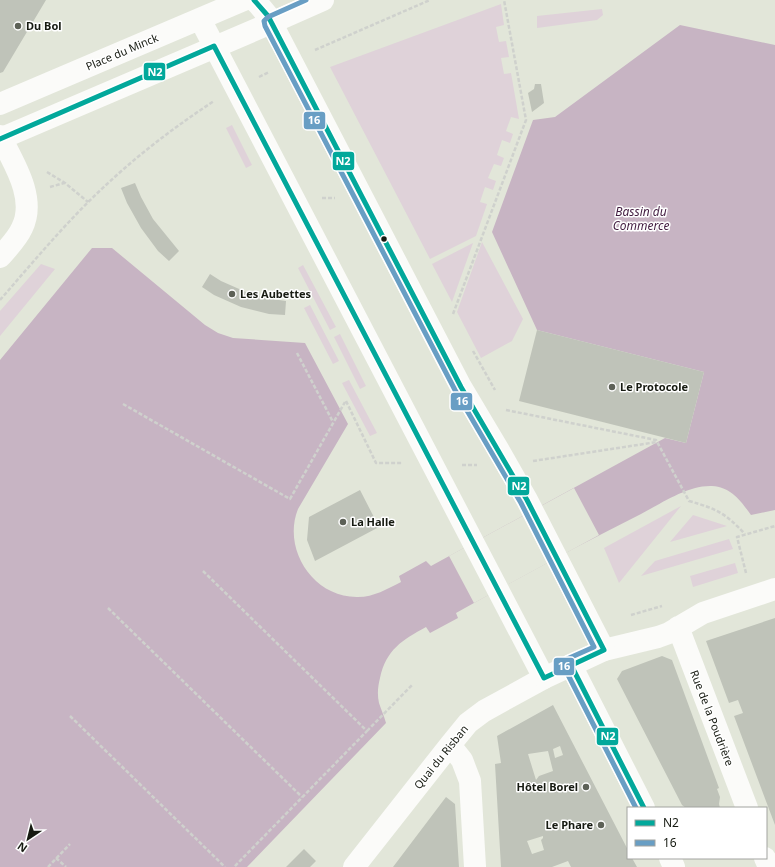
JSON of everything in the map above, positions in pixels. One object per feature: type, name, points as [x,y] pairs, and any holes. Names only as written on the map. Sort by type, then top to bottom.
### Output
[{"type":"main road","name":"Place du Minck","points":[[0,104],[244,0]]},
{"type":"main road","points":[[254,0],[264,10],[461,387],[527,500],[604,650]]},
{"type":"main road","points":[[0,257],[22,228],[25,222],[26,208],[25,194],[21,181],[0,138],[323,0]]},
{"type":"main road","points":[[200,19],[544,678]]},
{"type":"main road","name":"Quai du Risban","points":[[354,867],[460,732],[476,716],[544,678],[604,650],[658,637],[678,628],[703,613],[775,589]]},
{"type":"main road","name":"Rue de la Poudrière","points":[[678,628],[747,807]]},
{"type":"main road","points":[[571,665],[643,807]]},
{"type":"main road","points":[[450,745],[462,760],[470,781],[475,867]]},
{"type":"path","points":[[0,300],[88,202],[155,143],[201,110],[237,89],[291,61],[430,0]]},
{"type":"path","points":[[453,314],[526,120],[504,0]]},
{"type":"path","points":[[65,183],[88,202]]},
{"type":"path","points":[[293,197],[363,199]]},
{"type":"path","points":[[472,349],[495,390]]},
{"type":"path","points":[[297,353],[333,423]]},
{"type":"path","points":[[123,404],[290,499],[346,401],[376,463]]},
{"type":"path","points":[[503,404],[506,411],[656,440],[689,501],[708,506],[721,512],[745,534],[775,526]]},
{"type":"path","points":[[533,460],[657,442]]},
{"type":"path","points":[[203,571],[367,731]]},
{"type":"path","points":[[108,608],[302,797]]},
{"type":"path","points":[[234,867],[412,684]]},
{"type":"path","points":[[70,716],[225,867]]},
{"type":"path","points":[[48,867],[70,844]]},
{"type":"path","points":[[56,858],[66,867]]},
{"type":"shaded area","points":[[501,4],[504,25],[496,27],[499,42],[506,41],[509,57],[501,58],[504,74],[511,73],[519,119],[511,117],[506,131],[513,134],[510,143],[502,140],[497,155],[504,158],[501,166],[494,164],[488,178],[496,181],[493,190],[485,187],[480,202],[487,204],[476,236],[430,259],[330,67]]},
{"type":"shaded area","points":[[602,9],[603,15],[597,20],[537,28],[537,16]]},
{"type":"shaded area","points":[[232,125],[252,165],[246,168],[226,128]]},
{"type":"shaded area","points":[[482,242],[523,319],[512,341],[481,358],[457,312]]},
{"type":"shaded area","points":[[473,243],[452,302],[432,264]]},
{"type":"shaded area","points":[[41,264],[55,269],[0,336],[0,311]]},
{"type":"shaded area","points":[[303,265],[336,327],[330,330],[298,268]]},
{"type":"shaded area","points":[[310,305],[339,361],[333,364],[304,308]]},
{"type":"shaded area","points":[[340,334],[366,386],[360,389],[334,337]]},
{"type":"shaded area","points":[[349,380],[377,433],[370,436],[342,383]]},
{"type":"shaded area","points":[[681,506],[619,583],[604,548]]},
{"type":"shaded area","points":[[693,515],[727,526],[670,542]]},
{"type":"shaded area","points":[[729,539],[733,549],[641,576],[655,561]]},
{"type":"shaded area","points":[[735,563],[738,573],[693,587],[690,576]]},
{"type":"water","name":"Bassin du Commerce","points":[[680,25],[775,45],[775,510],[751,515],[735,496],[725,489],[712,486],[694,488],[666,500],[479,600],[456,613],[458,618],[430,633],[426,627],[402,641],[386,660],[380,678],[378,700],[386,723],[247,867],[0,867],[0,360],[92,248],[112,248],[205,325],[218,333],[233,338],[305,343],[348,424],[298,509],[294,524],[294,540],[298,555],[305,568],[315,580],[327,589],[342,595],[358,597],[375,594],[401,582],[399,576],[426,561],[431,566],[665,438],[686,443],[704,372],[537,330],[492,232],[533,120],[555,117]]},
{"type":"pier","points":[[574,488],[599,535],[474,603],[449,556]]},
{"type":"building","points":[[0,0],[46,0],[3,72],[0,73]]},
{"type":"building","points":[[535,84],[541,84],[544,103],[532,112],[528,93],[534,89]]},
{"type":"building","points":[[135,183],[153,219],[179,251],[169,261],[158,251],[141,228],[127,203],[121,188]]},
{"type":"building","name":"Les Aubettes","points":[[210,274],[221,281],[246,292],[286,301],[285,315],[269,314],[241,307],[214,295],[202,287]]},
{"type":"building","name":"Le Protocole","points":[[537,330],[704,372],[686,443],[519,401]]},
{"type":"building","name":"La Halle","points":[[360,490],[379,527],[315,561],[307,540],[309,517]]},
{"type":"building","points":[[775,618],[775,825],[734,716],[743,713],[738,700],[729,703],[706,641]]},
{"type":"building","points":[[662,656],[672,660],[719,788],[717,789],[720,797],[720,807],[685,807],[682,805],[617,679],[622,671]]},
{"type":"building","points":[[553,705],[627,848],[627,859],[633,859],[637,867],[571,867],[568,861],[552,867],[501,867],[495,764],[501,763],[497,736]],"holes":[[[560,746],[563,755],[555,758],[553,749]],[[548,751],[553,771],[539,776],[536,780],[528,754]],[[543,836],[541,840],[544,850],[532,854],[527,841]]]},
{"type":"building","points":[[446,797],[455,804],[459,867],[393,867]]},
{"type":"building","points":[[304,849],[316,861],[310,867],[286,867]]},
{"type":"transit line","name":"N2","points":[[254,0],[268,16],[461,387],[527,500],[604,650]]},
{"type":"transit line","name":"16","points":[[306,0],[268,17],[264,21],[265,26],[455,390],[521,503],[594,647],[567,659],[564,663],[564,667],[635,807]]},
{"type":"transit line","name":"N2","points":[[0,139],[214,46],[544,678],[604,650]]},
{"type":"transit line","name":"N2","points":[[571,665],[643,807]]},
{"type":"place","name":"Du Bol","points":[[18,26]]},
{"type":"place","name":"Les Aubettes","points":[[232,294]]},
{"type":"place","name":"Le Protocole","points":[[612,387]]},
{"type":"place","name":"La Halle","points":[[343,522]]},
{"type":"place","name":"Hôtel Borel","points":[[586,787]]},
{"type":"place","name":"Le Phare","points":[[601,825]]}]
